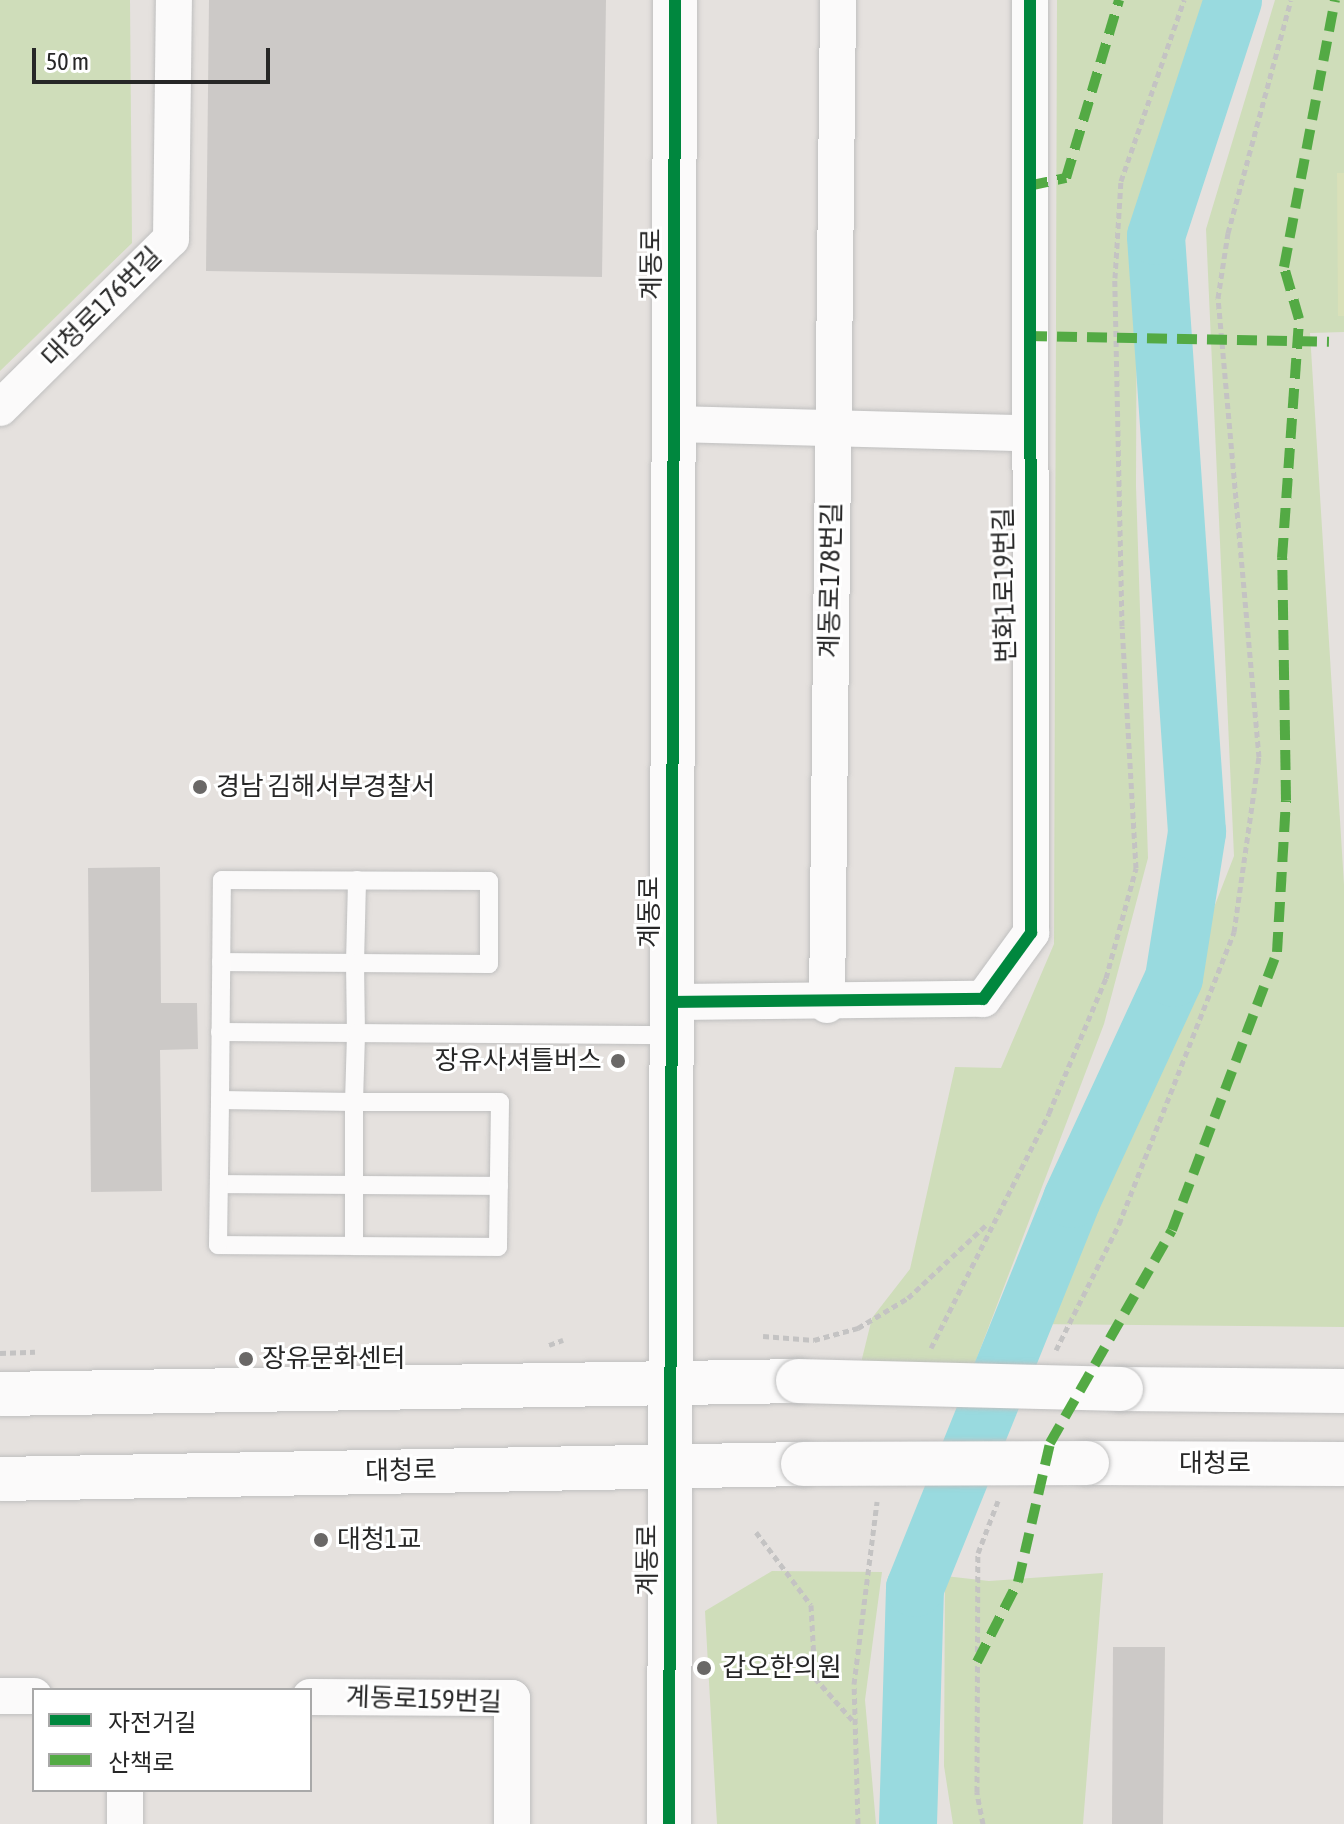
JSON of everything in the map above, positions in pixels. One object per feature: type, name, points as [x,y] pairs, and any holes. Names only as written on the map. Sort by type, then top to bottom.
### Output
[{"type":"main road","name":"계동로","points":[[669,1824],[675,0]]},
{"type":"main road","points":[[0,1394],[670,1380],[1344,1391]]},
{"type":"main road","name":"대청로","points":[[0,1479],[803,1464],[1344,1464]]},
{"type":"street","name":"대청로176번길","points":[[0,408],[171,239],[174,0]]},
{"type":"street","name":"계동로178번길","points":[[827,1005],[838,0]]},
{"type":"street","name":"번화1로19번길","points":[[827,1005],[983,999],[1031,933],[1026,433],[1030,0]]},
{"type":"street","points":[[673,424],[1026,433]]},
{"type":"street","points":[[672,1019],[827,1005]]},
{"type":"street","points":[[0,1696],[32,1696]]},
{"type":"street","name":"계동로159번길","points":[[312,1697],[512,1698],[512,1824]]},
{"type":"street","points":[[125,1792],[125,1824]]},
{"type":"lane","points":[[220,1100],[500,1102],[498,1247],[218,1245],[220,1100],[220,1032],[222,880],[489,881],[489,964],[221,962]]},
{"type":"lane","points":[[354,1246],[357,880]]},
{"type":"lane","points":[[220,1032],[356,1033],[672,1019]]},
{"type":"lane","points":[[219,1184],[499,1186]]},
{"type":"path","points":[[1053,1357],[1119,1224],[1234,932],[1259,757],[1218,298],[1228,233],[1291,0]]},
{"type":"path","points":[[763,1336],[814,1340],[858,1328],[908,1298],[990,1222]]},
{"type":"path","points":[[983,1824],[977,1792],[978,1553],[999,1497]]},
{"type":"path","points":[[756,1532],[811,1605],[815,1678],[855,1722]]},
{"type":"green space","points":[[0,0],[130,0],[132,243],[0,371]]},
{"type":"green space","points":[[1057,0],[1210,0],[1137,223],[1136,486],[1148,858],[1104,1024],[970,1376],[858,1375],[872,1318],[910,1269],[955,1067],[1001,1068],[1054,944]]},
{"type":"green space","points":[[1275,0],[1344,0],[1344,332],[1310,333],[1344,885],[1344,1327],[1031,1324],[1122,1144],[1234,856],[1206,229]]},
{"type":"green space","points":[[1337,173],[1344,173],[1344,316],[1338,316]]},
{"type":"green space","points":[[772,1571],[882,1572],[865,1700],[876,1824],[717,1824],[705,1611]]},
{"type":"green space","points":[[1103,1573],[1083,1824],[953,1824],[944,1766],[945,1576],[989,1581]]},
{"type":"building","points":[[209,0],[606,0],[602,277],[206,271]]},
{"type":"building","points":[[160,867],[161,1003],[197,1003],[198,1049],[160,1050],[162,1191],[91,1192],[88,868]]},
{"type":"building","points":[[1113,1647],[1165,1647],[1163,1824],[1112,1824]]},
{"type":"waterway","points":[[908,1824],[915,1588],[1072,1199],[1174,978],[1197,832],[1156,236],[1233,0]]},
{"type":"marked path","points":[[1028,186],[1066,178],[1119,0]]},
{"type":"marked path","points":[[977,1662],[1018,1582],[1050,1443],[1172,1230],[1277,952],[1286,800],[1282,558],[1299,319],[1284,267],[1335,0]]},
{"type":"marked path","points":[[1027,336],[1329,342]]},
{"type":"cycle path","points":[[669,1824],[675,0]]},
{"type":"cycle path","points":[[672,1002],[983,999],[1031,933],[1030,0]]},
{"type":"place","name":"경남 김해서부경찰서","points":[[200,787]]},
{"type":"place","name":"장유사셔틀버스","points":[[618,1061]]},
{"type":"place","name":"장유문화센터","points":[[246,1359]]},
{"type":"place","name":"대청1교","points":[[321,1540]]},
{"type":"place","name":"갑오한의원","points":[[704,1668]]}]
